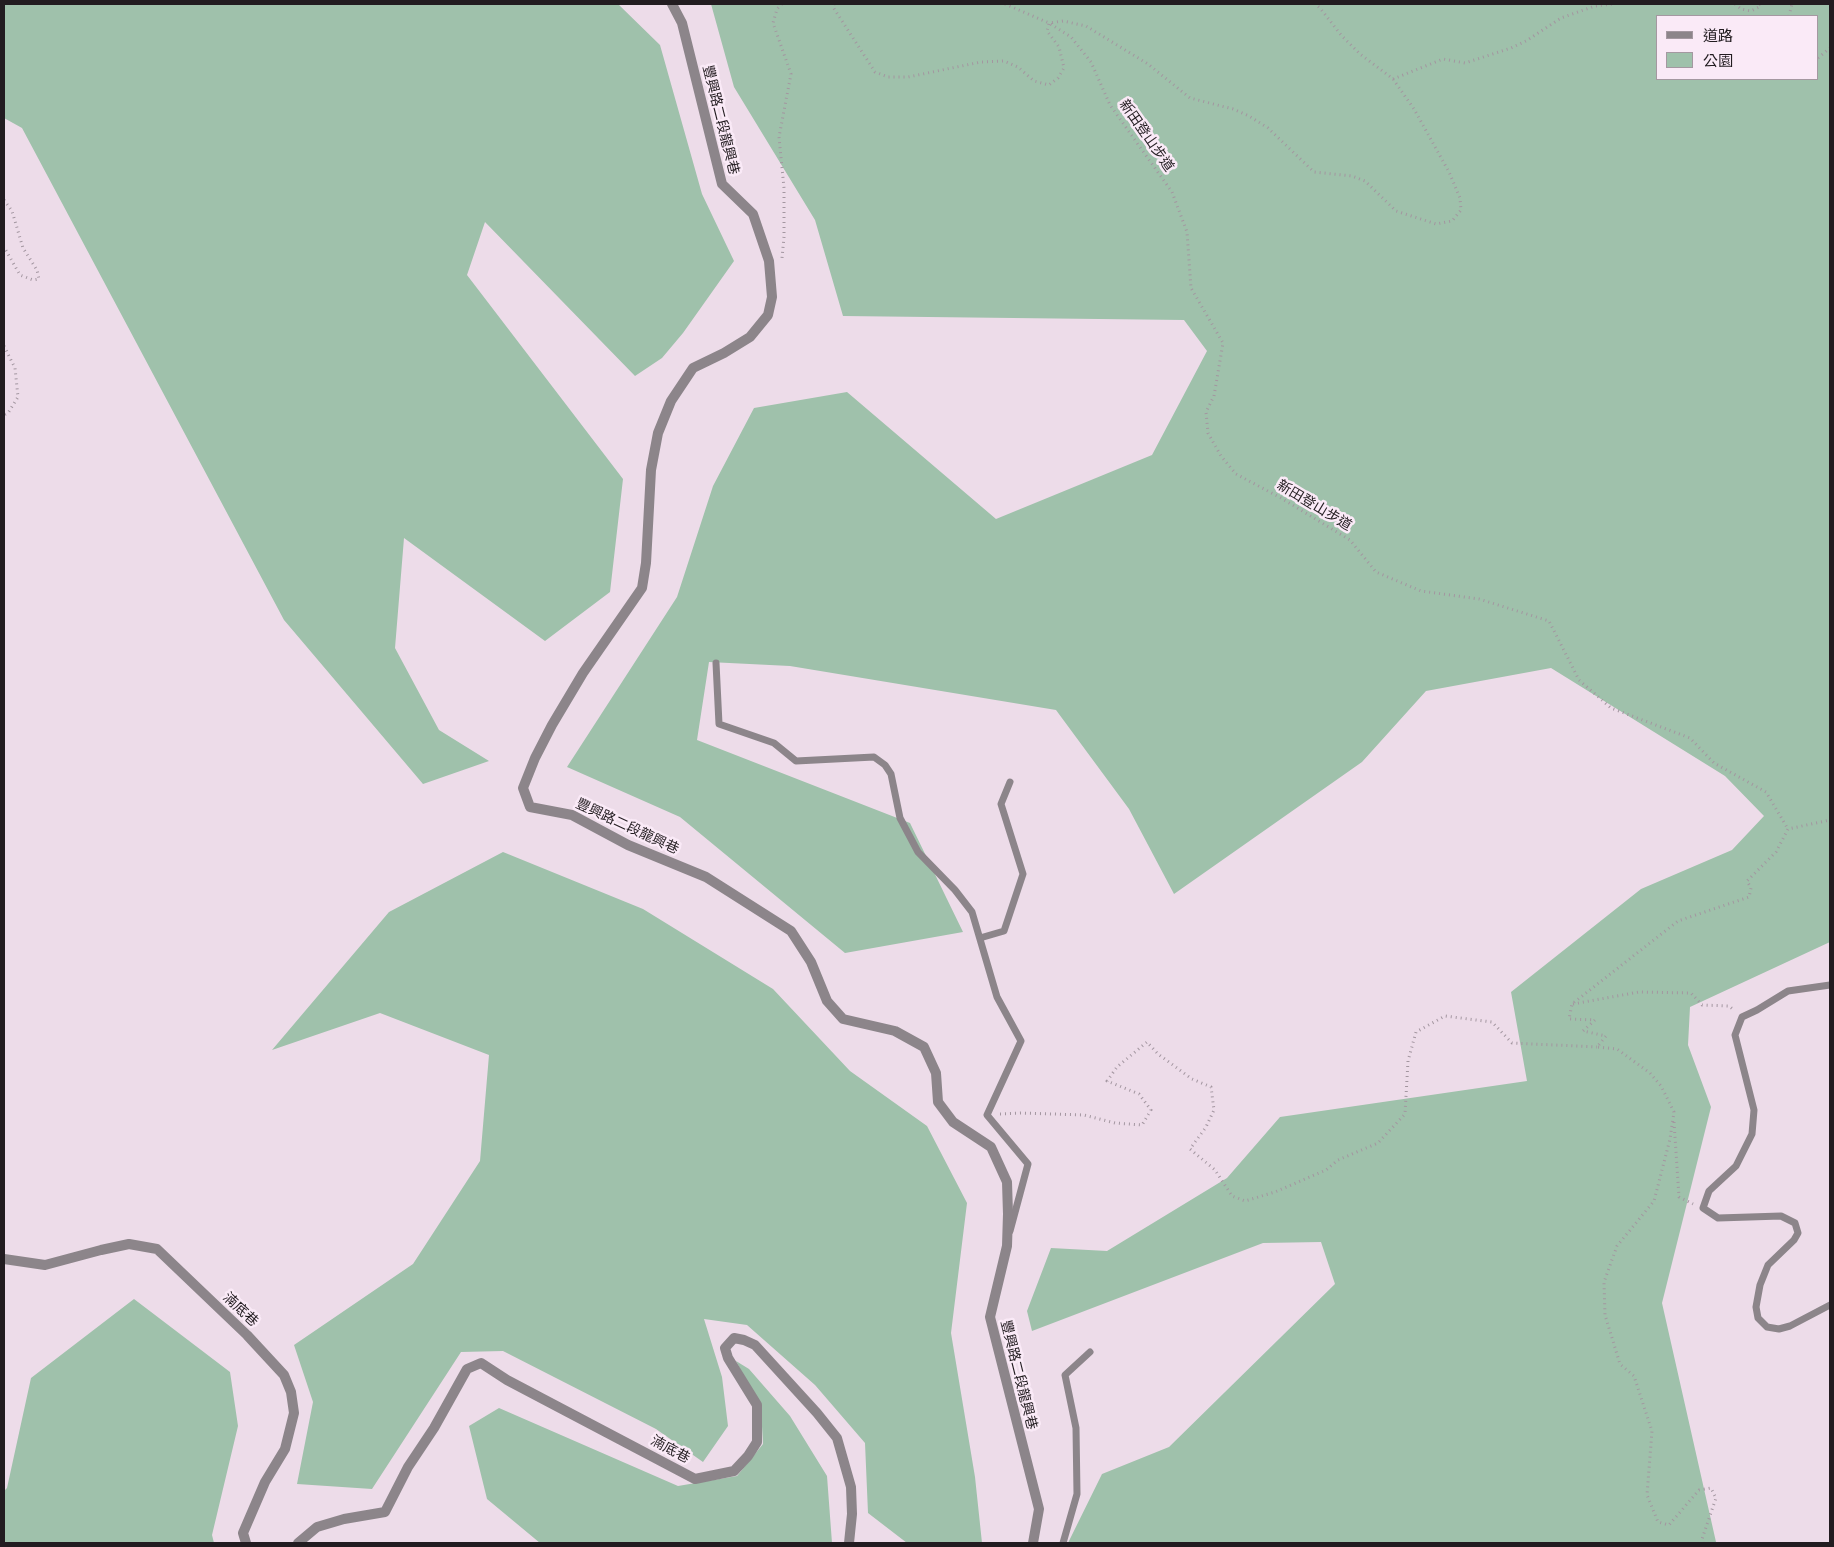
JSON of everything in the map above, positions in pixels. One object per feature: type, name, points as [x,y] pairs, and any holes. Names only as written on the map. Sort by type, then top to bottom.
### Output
[{"type":"street","name":"豐興路二段龍興巷","points":[[672,4],[682,23],[722,184],[753,214],[769,261],[772,297],[768,314],[750,337],[724,353],[693,368],[671,401],[658,433],[651,470],[646,563],[642,588],[583,673],[534,758],[523,788],[530,807],[572,815],[628,845],[706,877],[791,931],[812,962],[826,1001],[843,1019],[895,1031],[924,1047],[936,1073],[938,1102],[953,1122],[991,1147],[1007,1182],[1007,1246],[990,1317],[1038,1509],[1033,1543]]},
{"type":"street","name":"湳底巷","points":[[4,1259],[45,1265],[129,1244],[156,1249],[246,1335],[284,1375],[291,1392],[294,1413],[285,1449],[265,1482],[243,1533],[246,1543]]},
{"type":"street","name":"湳底巷","points":[[298,1543],[318,1527],[344,1519],[385,1512],[408,1467],[434,1428],[467,1369],[480,1363],[507,1380],[695,1479],[734,1471],[748,1456],[757,1442],[757,1405],[728,1358],[725,1348],[734,1338],[755,1345],[817,1413],[837,1438],[851,1487],[852,1514],[849,1543]]},
{"type":"lane","points":[[716,664],[719,724],[774,744],[796,761],[874,757],[885,765],[891,774],[900,818],[918,852],[956,890],[972,912],[997,997],[1021,1041],[987,1115],[1028,1164],[1007,1246]]},
{"type":"lane","points":[[980,938],[1004,931],[1024,874],[1001,804],[1010,782]]},
{"type":"lane","points":[[1830,986],[1788,991],[1742,1017],[1735,1036],[1754,1110],[1752,1134],[1736,1166],[1708,1191],[1702,1208],[1718,1218],[1782,1216],[1796,1223],[1798,1233],[1794,1240],[1768,1265],[1760,1285],[1756,1308],[1758,1318],[1767,1327],[1779,1329],[1790,1326],[1830,1305]]},
{"type":"lane","points":[[1063,1543],[1077,1494],[1076,1428],[1065,1375],[1090,1352]]},
{"type":"path","points":[[782,4],[777,8],[773,23],[791,74],[779,137],[784,188],[782,266]]},
{"type":"path","points":[[834,4],[834,7],[875,72],[888,77],[908,78],[981,62],[1004,61],[1018,67],[1034,81],[1049,85],[1058,78],[1064,68],[1059,47],[1047,31],[1049,23]]},
{"type":"path","points":[[1005,4],[1049,23],[1063,21],[1086,26],[1148,64],[1190,98],[1249,116],[1268,128],[1314,172],[1352,176],[1365,181],[1396,211],[1436,224],[1452,221],[1461,210],[1460,198],[1449,172],[1414,109],[1393,79],[1360,54],[1315,4]]},
{"type":"path","points":[[1393,79],[1443,60],[1466,62],[1511,48],[1526,41],[1561,18],[1595,6],[1613,4]]},
{"type":"path","points":[[1735,4],[1741,9],[1751,11],[1761,6],[1760,4]]},
{"type":"path","name":"新田登山步道","points":[[1049,23],[1071,37],[1091,62],[1110,105],[1172,192],[1187,232],[1190,288],[1223,343],[1214,396],[1206,412],[1208,433],[1221,456],[1236,474],[1281,498],[1350,540],[1376,572],[1421,591],[1479,599],[1550,621],[1580,680],[1611,708],[1690,738],[1714,763],[1766,792],[1788,829]]},
{"type":"path","points":[[1819,57],[1830,48]]},
{"type":"path","points":[[4,200],[12,211],[23,248],[37,270],[39,279],[33,280],[20,275],[4,247]]},
{"type":"path","points":[[4,346],[15,368],[18,398],[8,413],[4,415]]},
{"type":"path","points":[[1597,1047],[1606,1036],[1583,1031],[1595,1020],[1569,1019],[1572,1004],[1678,921],[1749,898],[1751,888],[1747,881],[1776,852],[1788,829],[1830,820]]},
{"type":"path","points":[[1572,1004],[1639,992],[1691,993],[1702,1004],[1730,1006],[1742,1017]]},
{"type":"path","points":[[987,1115],[1020,1112],[1084,1115],[1115,1123],[1142,1124],[1151,1110],[1139,1094],[1107,1081],[1117,1066],[1147,1042],[1158,1054],[1192,1079],[1210,1087],[1214,1110],[1206,1127],[1190,1149],[1215,1170],[1232,1196],[1245,1202],[1275,1192],[1326,1170],[1338,1160],[1378,1143],[1405,1114],[1408,1061],[1416,1032],[1446,1016],[1492,1022],[1512,1043],[1617,1049],[1650,1073],[1661,1086],[1674,1112],[1679,1197],[1702,1208]]},
{"type":"path","points":[[1674,1112],[1670,1139],[1654,1201],[1617,1246],[1604,1282],[1605,1316],[1620,1364],[1634,1376],[1652,1431],[1647,1495],[1650,1504],[1658,1522],[1669,1525],[1699,1490],[1711,1488],[1716,1498],[1702,1539],[1703,1543]]},
{"type":"green space","points":[[4,4],[618,4],[660,45],[702,194],[734,261],[683,333],[662,358],[635,376],[485,222],[467,275],[623,479],[610,592],[545,641],[404,538],[395,648],[439,730],[489,761],[423,784],[284,620],[22,128],[4,118]]},
{"type":"green space","points":[[711,4],[1830,4],[1830,942],[1690,1007],[1688,1045],[1711,1107],[1662,1303],[1716,1542],[1068,1543],[1102,1474],[1169,1447],[1335,1284],[1321,1242],[1263,1243],[1032,1331],[1027,1311],[1051,1248],[1107,1251],[1227,1178],[1280,1117],[1527,1081],[1511,992],[1641,889],[1732,850],[1764,816],[1725,776],[1551,668],[1426,691],[1362,762],[1174,894],[1129,809],[1056,710],[790,666],[709,662],[697,740],[910,823],[963,932],[845,953],[680,817],[567,767],[677,597],[713,486],[754,408],[847,392],[996,519],[1152,455],[1207,351],[1184,320],[843,316],[815,220],[734,87]]},
{"type":"green space","points":[[503,852],[643,909],[773,989],[850,1071],[927,1126],[967,1203],[951,1333],[975,1477],[982,1543],[907,1543],[868,1513],[865,1443],[815,1385],[747,1325],[704,1319],[722,1377],[728,1426],[703,1462],[656,1429],[503,1351],[461,1352],[372,1489],[297,1484],[313,1402],[294,1345],[413,1264],[480,1161],[489,1055],[380,1013],[272,1050],[389,912]]},
{"type":"green space","points":[[134,1299],[230,1372],[238,1426],[212,1535],[214,1543],[4,1543],[4,1491],[7,1488],[31,1378]]},
{"type":"green space","points":[[736,1361],[749,1369],[790,1416],[827,1476],[832,1543],[540,1543],[487,1499],[469,1426],[499,1408],[678,1486],[737,1476],[763,1444],[761,1409]]}]
